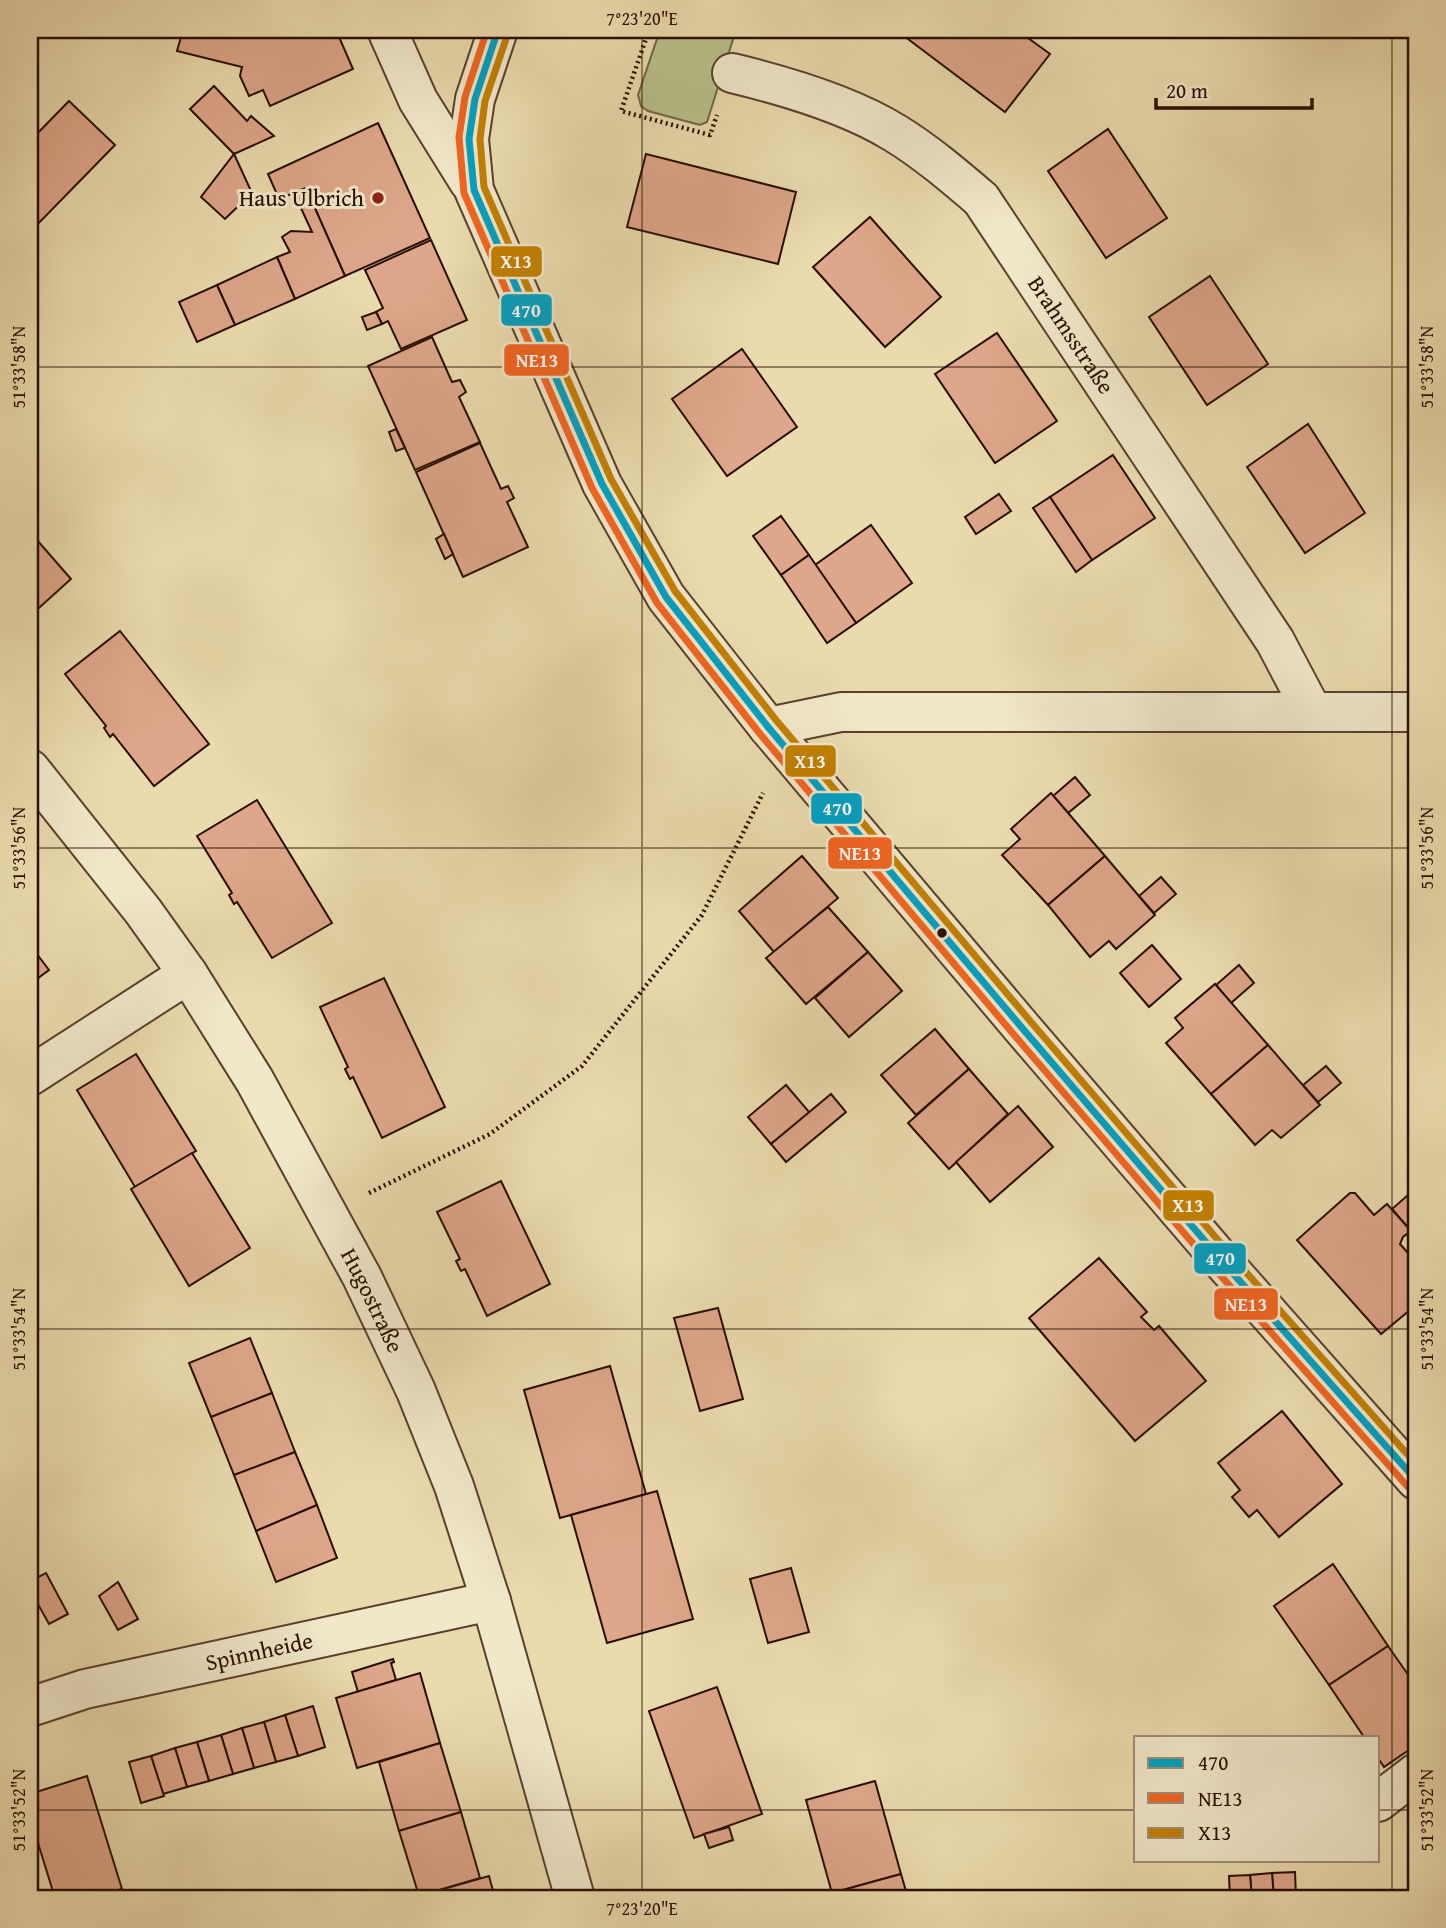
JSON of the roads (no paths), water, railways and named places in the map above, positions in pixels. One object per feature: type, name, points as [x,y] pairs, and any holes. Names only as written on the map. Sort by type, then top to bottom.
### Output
[{"type":"street","points":[[387,30],[418,100],[474,190],[602,484],[666,597],[793,757],[1168,1198],[1416,1480]]},
{"type":"street","points":[[474,190],[469,139],[475,99],[498,30]]},
{"type":"street","name":"Brahmsstraße","points":[[732,73],[829,102],[894,132],[946,169],[981,200],[1275,641],[1312,711]]},
{"type":"street","points":[[768,727],[842,712],[1416,712]]},
{"type":"street","name":"Hugostraße","points":[[30,769],[143,911],[188,974],[255,1081],[362,1277],[416,1391],[454,1486],[491,1601],[575,1898]]},
{"type":"street","points":[[30,1076],[188,974]]},
{"type":"street","name":"Spinnheide","points":[[30,1707],[85,1689],[491,1601]]},
{"type":"street","points":[[1380,1800],[1416,1773]]},
{"type":"place","name":"Haus Ulbrich","points":[[378,198]]}]
